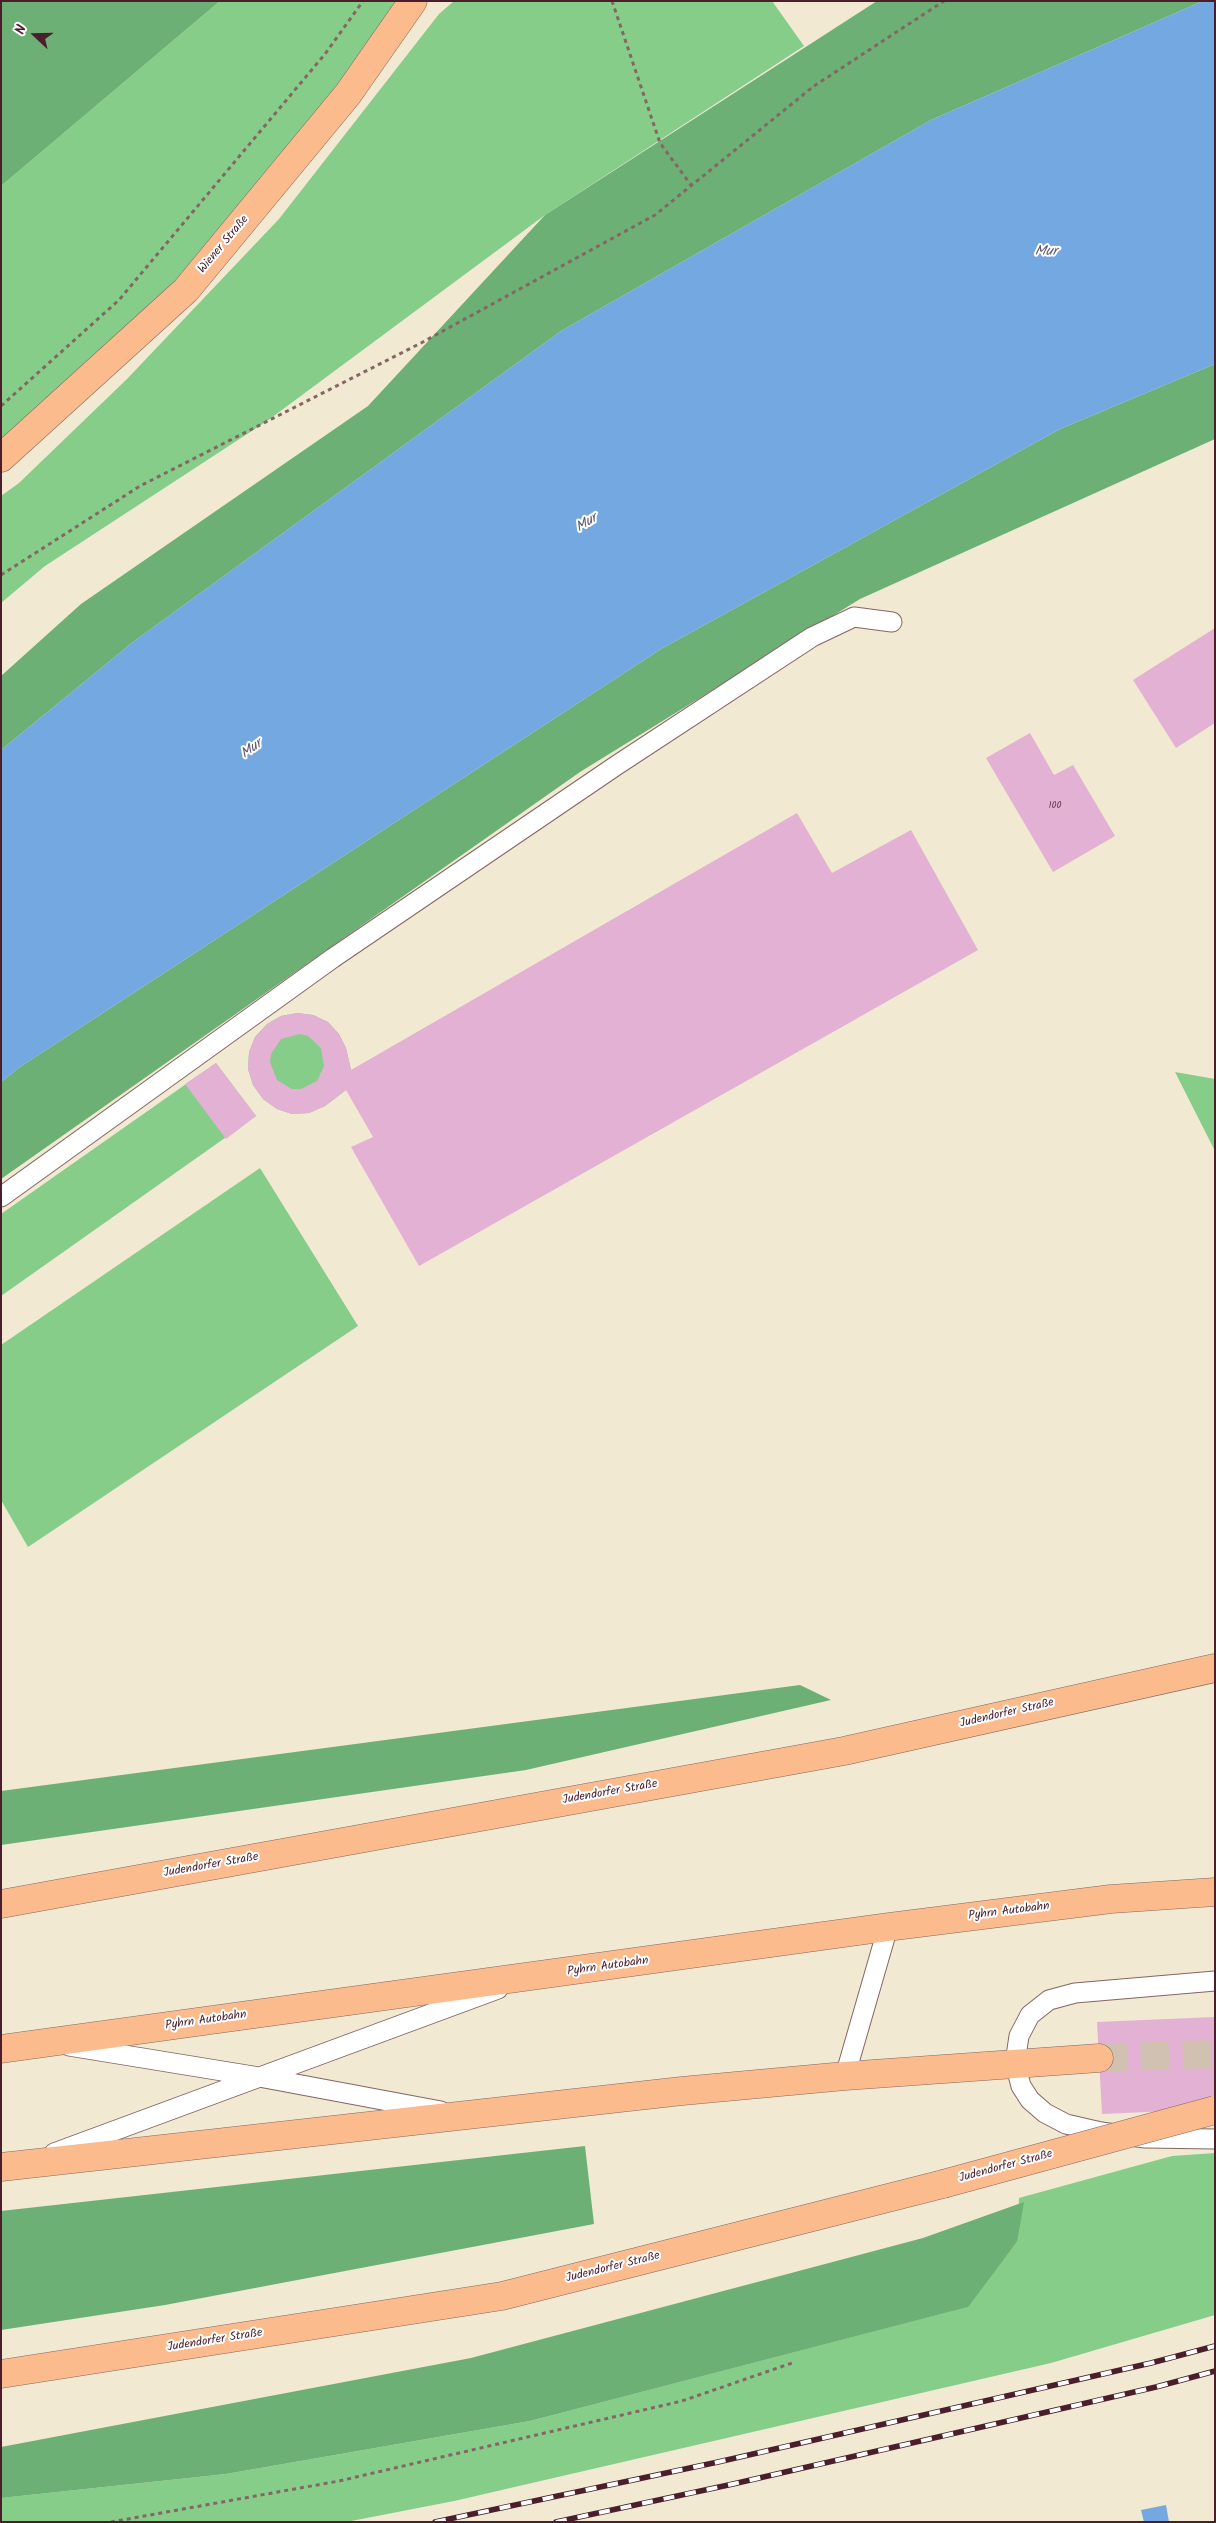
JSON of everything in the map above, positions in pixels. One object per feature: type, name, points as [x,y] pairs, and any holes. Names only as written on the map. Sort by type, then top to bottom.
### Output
[{"type":"main road","name":"Wiener Straße","points":[[1,458],[186,290],[348,94],[413,1]]},
{"type":"main road","name":"Judendorfer Straße","points":[[1,1904],[844,1751],[1215,1668]]},
{"type":"main road","name":"Pyhrn Autobahn","points":[[1,2049],[529,1978],[888,1927],[1111,1899],[1215,1892]]},
{"type":"main road","points":[[13,2165],[845,2076],[1098,2058]]},
{"type":"main road","name":"Judendorfer Straße","points":[[1,2374],[502,2296],[942,2184],[1215,2110]]},
{"type":"lane","points":[[1,1197],[333,958],[618,765],[812,637],[854,617],[892,622]]},
{"type":"lane","points":[[845,2076],[888,1927]]},
{"type":"lane","points":[[13,2165],[529,1978]]},
{"type":"lane","points":[[1215,1981],[1075,1992],[1049,2000],[1030,2015],[1018,2036],[1015,2063],[1021,2086],[1030,2100],[1045,2113],[1066,2124],[1101,2132],[1145,2138],[1215,2139]]},
{"type":"lane","points":[[48,2043],[260,2077],[465,2116]]},
{"type":"path","points":[[1,406],[119,300],[325,54],[363,1]]},
{"type":"path","points":[[612,1],[660,143],[692,185]]},
{"type":"path","points":[[1,575],[140,486],[421,343],[654,215],[814,86],[944,1]]},
{"type":"path","points":[[111,2522],[339,2482],[682,2401],[792,2364]]},
{"type":"green space","points":[[1,1],[220,1],[1,186]]},
{"type":"green space","points":[[220,1],[407,1],[186,290],[1,458],[1,186]]},
{"type":"green space","points":[[454,1],[772,1],[804,46],[545,215],[267,421],[45,566],[1,603],[1,496],[19,483],[127,379],[279,219],[439,14]]},
{"type":"green space","points":[[877,1],[1203,1],[931,120],[561,331],[133,642],[1,750],[1,676],[81,604],[368,406],[545,215]]},
{"type":"green space","points":[[1215,364],[1215,439],[860,599],[580,772],[1,1179],[1,1082],[20,1067],[661,649],[1060,429]]},
{"type":"green space","points":[[297,1013],[313,1015],[328,1022],[339,1034],[346,1048],[351,1070],[346,1090],[325,1106],[309,1113],[292,1114],[277,1109],[263,1099],[253,1085],[248,1069],[249,1052],[255,1037],[267,1024],[281,1016]]},
{"type":"green space","points":[[216,1063],[256,1116],[1,1296],[1,1214]]},
{"type":"green space","points":[[1175,1072],[1215,1079],[1215,1151]]},
{"type":"green space","points":[[260,1168],[358,1326],[28,1547],[1,1500],[1,1345]]},
{"type":"green space","points":[[800,1685],[831,1700],[526,1770],[1,1845],[1,1791]]},
{"type":"green space","points":[[585,2146],[594,2224],[165,2305],[1,2330],[1,2211]]},
{"type":"green space","points":[[1215,2153],[1215,2315],[1051,2363],[454,2501],[346,2522],[1,2522],[1,2498],[226,2474],[530,2421],[967,2307],[1017,2242],[1019,2198],[1172,2156]]},
{"type":"green space","points":[[1024,2202],[1017,2242],[968,2307],[530,2421],[226,2474],[1,2498],[1,2447],[471,2358],[923,2238]]},
{"type":"water","name":"Mur","points":[[1203,1],[1215,1],[1215,364],[1060,429],[661,649],[20,1067],[1,1082],[1,750],[133,642],[561,331],[931,120]]},
{"type":"water","points":[[1166,2505],[1169,2522],[1144,2522],[1141,2510]]},
{"type":"building","points":[[1215,628],[1215,723],[1176,748],[1133,680]]},
{"type":"building","points":[[1030,733],[1054,775],[1073,765],[1115,836],[1053,872],[986,758]]},
{"type":"building","points":[[797,813],[832,873],[911,830],[978,950],[419,1266],[351,1147],[373,1137],[346,1090],[325,1106],[309,1113],[292,1114],[277,1109],[263,1099],[253,1085],[248,1069],[249,1052],[255,1037],[267,1024],[281,1016],[297,1013],[313,1015],[328,1022],[339,1034],[346,1048],[351,1070]],"holes":[[[300,1034],[308,1036],[321,1048],[324,1066],[317,1081],[301,1089],[292,1089],[277,1080],[270,1062],[271,1054],[281,1039]]]},
{"type":"building","points":[[216,1063],[256,1116],[226,1139],[185,1084]]},
{"type":"building","points":[[1215,2017],[1215,2109],[1102,2114],[1097,2022]]},
{"type":"tunnel","points":[[1099,2058],[1215,2054]]},
{"type":"railway","points":[[435,2522],[718,2462],[1151,2363],[1215,2346]]},
{"type":"railway","points":[[556,2522],[733,2484],[1156,2387],[1215,2371]]}]
